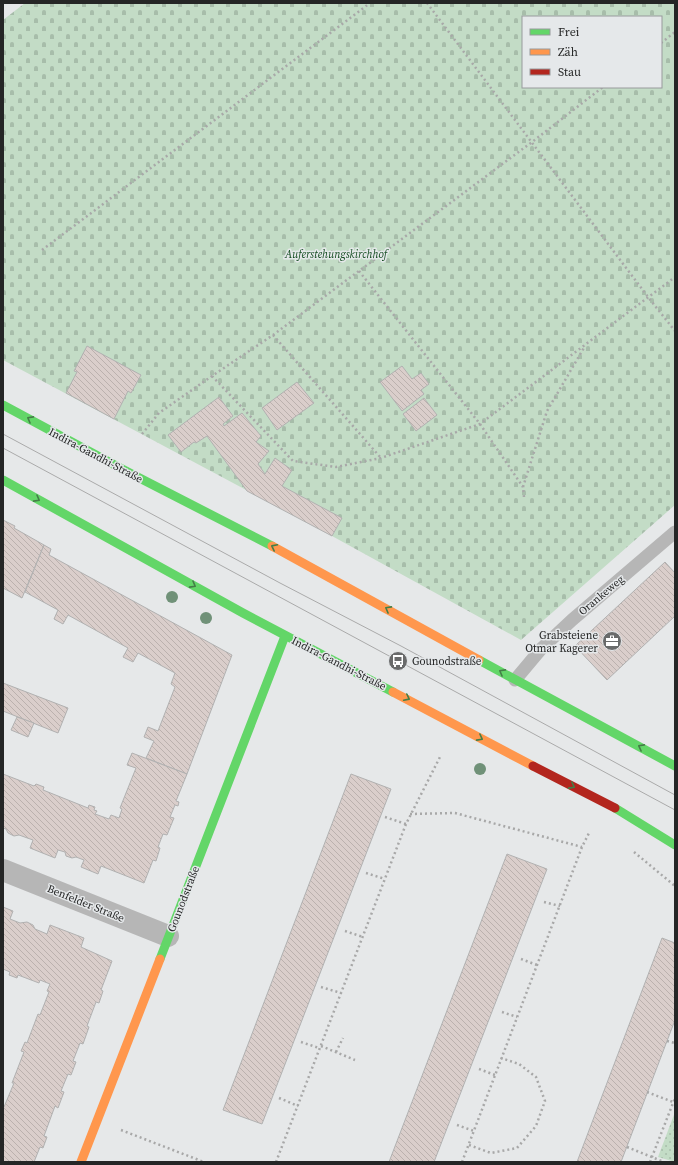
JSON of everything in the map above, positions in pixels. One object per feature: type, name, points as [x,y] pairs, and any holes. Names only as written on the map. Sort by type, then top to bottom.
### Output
[{"type":"main road","name":"Indira-Gandhi-Straße","points":[[3,405],[122,469],[293,557],[515,680],[675,766]]},
{"type":"main road","name":"Indira-Gandhi-Straße","points":[[3,480],[285,636],[618,810],[675,845]]},
{"type":"main road","name":"Gounodstraße","points":[[81,1162],[285,636]]},
{"type":"street","name":"Benfelder Straße","points":[[3,870],[168,936]]},
{"type":"lane","name":"Orankeweg","points":[[515,680],[540,649],[675,532]]},
{"type":"path","points":[[42,250],[370,3]]},
{"type":"path","points":[[427,3],[675,331]]},
{"type":"path","points":[[662,42],[675,32]]},
{"type":"path","points":[[142,434],[159,413],[273,335],[532,142],[602,88]]},
{"type":"path","points":[[359,271],[480,424],[524,487]]},
{"type":"path","points":[[212,376],[293,461],[336,467],[381,458],[480,424],[675,277]]},
{"type":"path","points":[[273,335],[381,458]]},
{"type":"path","points":[[524,497],[524,487],[547,411],[587,344]]},
{"type":"path","points":[[276,1162],[410,814],[441,755]]},
{"type":"path","points":[[410,814],[455,813],[582,847]]},
{"type":"path","points":[[385,817],[406,824]]},
{"type":"path","points":[[462,1162],[582,847],[589,833]]},
{"type":"path","points":[[366,873],[385,879]]},
{"type":"path","points":[[544,902],[560,906]]},
{"type":"path","points":[[345,931],[363,937]]},
{"type":"path","points":[[521,959],[537,965]]},
{"type":"path","points":[[321,987],[341,993]]},
{"type":"path","points":[[502,1012],[517,1017]]},
{"type":"path","points":[[336,1052],[343,1038]]},
{"type":"path","points":[[667,1041],[675,1043]]},
{"type":"path","points":[[301,1042],[336,1052],[355,1060]]},
{"type":"path","points":[[469,1144],[491,1153],[517,1148],[536,1126],[545,1101],[536,1077],[519,1064],[501,1058]]},
{"type":"path","points":[[479,1069],[495,1074]]},
{"type":"path","points":[[647,1092],[673,1102]]},
{"type":"path","points":[[280,1098],[298,1106]]},
{"type":"path","points":[[650,1162],[675,1098]]},
{"type":"path","points":[[97,1121],[204,1162]]},
{"type":"path","points":[[457,1126],[474,1131]]},
{"type":"path","points":[[627,1147],[664,1162]]},
{"type":"green space","name":"Auferstehungskirchhof","points":[[25,3],[675,3],[675,505],[521,640],[332,536],[3,360],[3,20]]},
{"type":"green space","points":[[675,1112],[675,1162],[658,1157]]},
{"type":"building","points":[[87,346],[141,375],[131,393],[128,391],[114,419],[66,393],[77,372],[74,371]]},
{"type":"building","points":[[402,366],[412,379],[421,373],[429,384],[421,390],[424,394],[402,411],[380,382]]},
{"type":"building","points":[[297,382],[314,403],[277,430],[262,408]]},
{"type":"building","points":[[219,397],[233,416],[223,424],[224,426],[242,413],[261,436],[256,442],[269,451],[258,464],[265,474],[275,458],[292,470],[282,486],[342,518],[332,536],[247,491],[207,436],[196,443],[194,442],[181,452],[168,435]]},
{"type":"building","points":[[424,398],[437,415],[416,431],[403,414]]},
{"type":"building","points":[[3,520],[44,545],[22,598],[3,588]]},
{"type":"building","points":[[44,545],[51,549],[49,555],[232,655],[187,774],[146,758],[154,741],[144,737],[148,727],[158,731],[175,687],[171,684],[175,673],[138,653],[133,662],[123,657],[128,648],[68,615],[63,624],[54,619],[58,610],[25,592]]},
{"type":"building","points":[[665,562],[675,573],[675,616],[607,680],[575,646]]},
{"type":"building","points":[[3,683],[68,708],[58,733],[3,711]]},
{"type":"building","points":[[17,717],[34,723],[28,737],[11,730]]},
{"type":"building","points":[[132,753],[187,774],[176,801],[179,802],[178,806],[175,805],[170,817],[174,818],[167,835],[163,834],[158,847],[160,848],[156,861],[153,860],[144,883],[101,866],[98,874],[81,867],[84,860],[66,856],[65,852],[58,850],[55,858],[30,848],[33,840],[19,835],[14,836],[3,828],[3,774],[34,786],[36,784],[44,787],[43,790],[88,808],[89,805],[95,807],[94,810],[97,811],[95,814],[109,819],[111,815],[119,818],[122,809],[120,808],[136,768],[127,765]]},
{"type":"building","points":[[351,774],[391,789],[262,1124],[223,1110]]},
{"type":"building","points":[[507,854],[547,869],[434,1162],[389,1162]]},
{"type":"building","points":[[3,907],[13,911],[10,919],[20,923],[27,922],[33,925],[35,929],[47,934],[50,925],[84,938],[81,947],[112,961],[101,990],[103,991],[99,1003],[96,1002],[87,1026],[89,1027],[83,1044],[80,1043],[73,1061],[76,1062],[71,1075],[68,1074],[61,1091],[64,1092],[58,1108],[55,1106],[44,1136],[47,1137],[43,1148],[40,1147],[34,1162],[3,1162],[3,1107],[14,1083],[12,1083],[24,1052],[21,1051],[25,1042],[27,1043],[38,1014],[40,1015],[49,992],[47,991],[50,984],[40,980],[39,983],[18,975],[17,978],[9,975],[10,972],[3,969]]},
{"type":"building","points":[[662,938],[675,943],[675,1020],[621,1162],[577,1162]]},
{"type":"tram line","points":[[3,434],[280,583],[401,646],[675,795]]},
{"type":"tram line","points":[[3,448],[675,810]]},
{"type":"traffic: fast","points":[[3,405],[122,469],[272,546]]},
{"type":"traffic: fast","points":[[3,480],[243,613],[393,692]]},
{"type":"traffic: fast","points":[[160,959],[285,636]]},
{"type":"traffic: fast","points":[[479,660],[675,766]]},
{"type":"traffic: fast","points":[[615,808],[675,845]]},
{"type":"traffic: slow","points":[[272,546],[479,660]]},
{"type":"traffic: slow","points":[[393,692],[533,766]]},
{"type":"traffic: slow","points":[[81,1162],[160,959]]},
{"type":"traffic: jam","points":[[533,766],[615,808]]},
{"type":"place","name":"Grabsteiene Otmar Kagerer","points":[[612,641]]},
{"type":"place","name":"Gounodstraße","points":[[398,661]]}]
